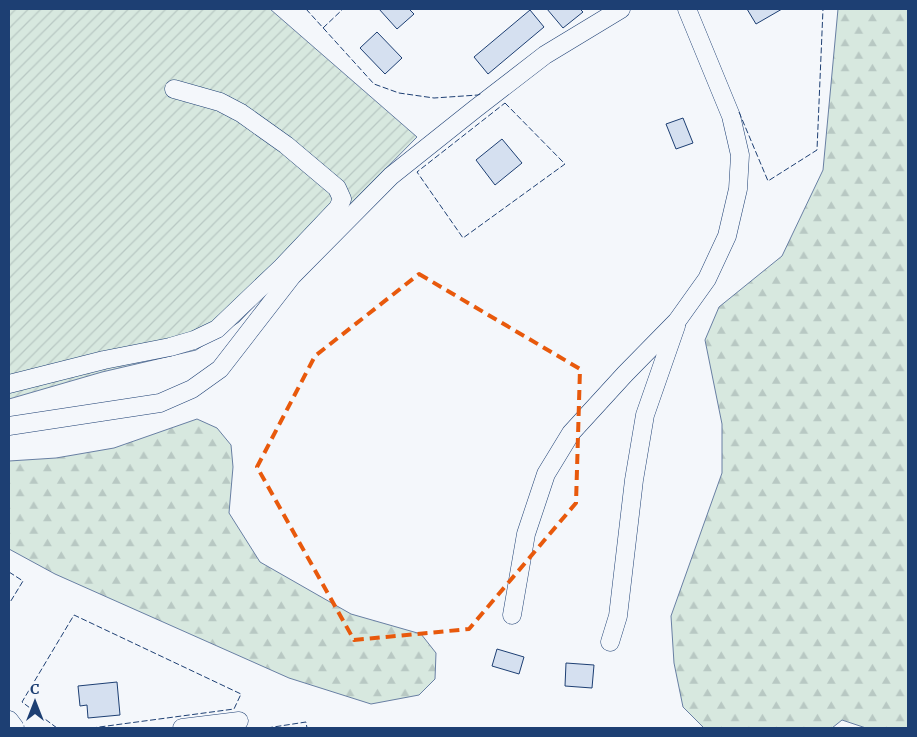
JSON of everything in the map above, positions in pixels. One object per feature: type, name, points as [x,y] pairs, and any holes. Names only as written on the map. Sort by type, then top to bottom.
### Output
[{"type":"street","points":[[9,426],[160,404],[192,389],[220,369],[292,276],[391,176],[545,55],[620,9]]},
{"type":"street","points":[[512,615],[526,534],[546,474],[570,433],[624,374],[677,321],[707,279],[726,236],[738,189],[740,155],[731,116],[687,9]]},
{"type":"street","points":[[9,384],[104,360],[170,347],[194,340],[217,329],[282,267],[338,208],[342,199],[337,188],[286,145],[241,113],[220,102],[174,88]]},
{"type":"street","points":[[610,642],[618,616],[634,480],[645,415],[677,321]]},
{"type":"street","points":[[9,720],[15,728]]},
{"type":"street","points":[[182,728],[239,721]]},
{"type":"highlighted area","points":[[419,274],[580,369],[576,503],[469,629],[354,640],[257,467],[315,356]]},
{"type":"green space","points":[[9,9],[270,9],[417,137],[334,221],[239,322],[196,350],[102,372],[9,399]]},
{"type":"green space","points":[[838,9],[908,9],[908,728],[866,728],[842,720],[832,728],[704,728],[683,707],[674,663],[671,616],[722,473],[722,424],[705,340],[719,307],[782,256],[823,170]]},
{"type":"green space","points":[[197,419],[217,428],[231,445],[233,467],[229,513],[260,562],[351,614],[421,634],[436,653],[435,679],[419,695],[371,704],[289,678],[55,574],[9,549],[9,461],[56,458],[114,448]]},
{"type":"building","points":[[379,9],[409,9],[414,14],[397,29]]},
{"type":"building","points":[[547,9],[580,9],[583,12],[563,28]]},
{"type":"building","points":[[747,9],[782,9],[756,24]]},
{"type":"building","points":[[530,10],[544,27],[488,74],[474,57]]},
{"type":"building","points":[[377,32],[402,58],[385,74],[360,48]]},
{"type":"building","points":[[683,118],[693,143],[676,149],[666,124]]},
{"type":"building","points":[[502,139],[522,163],[495,185],[476,160]]},
{"type":"building","points":[[497,649],[524,657],[519,674],[492,666]]},
{"type":"building","points":[[566,663],[594,665],[592,688],[565,686]]},
{"type":"building","points":[[117,682],[120,715],[88,718],[87,705],[80,706],[78,686]]},
{"type":"fence","points":[[306,9],[374,84],[399,93],[434,98],[478,95],[482,93]]},
{"type":"fence","points":[[323,28],[343,9]]},
{"type":"fence","points":[[739,112],[768,181],[817,150],[823,9]]},
{"type":"fence","points":[[505,103],[565,164],[463,238],[417,172],[505,103]]},
{"type":"fence","points":[[9,572],[23,581],[9,604]]},
{"type":"fence","points":[[57,728],[22,702],[74,615],[241,694],[234,709],[92,728]]},
{"type":"fence","points":[[267,728],[306,722],[307,728]]}]
